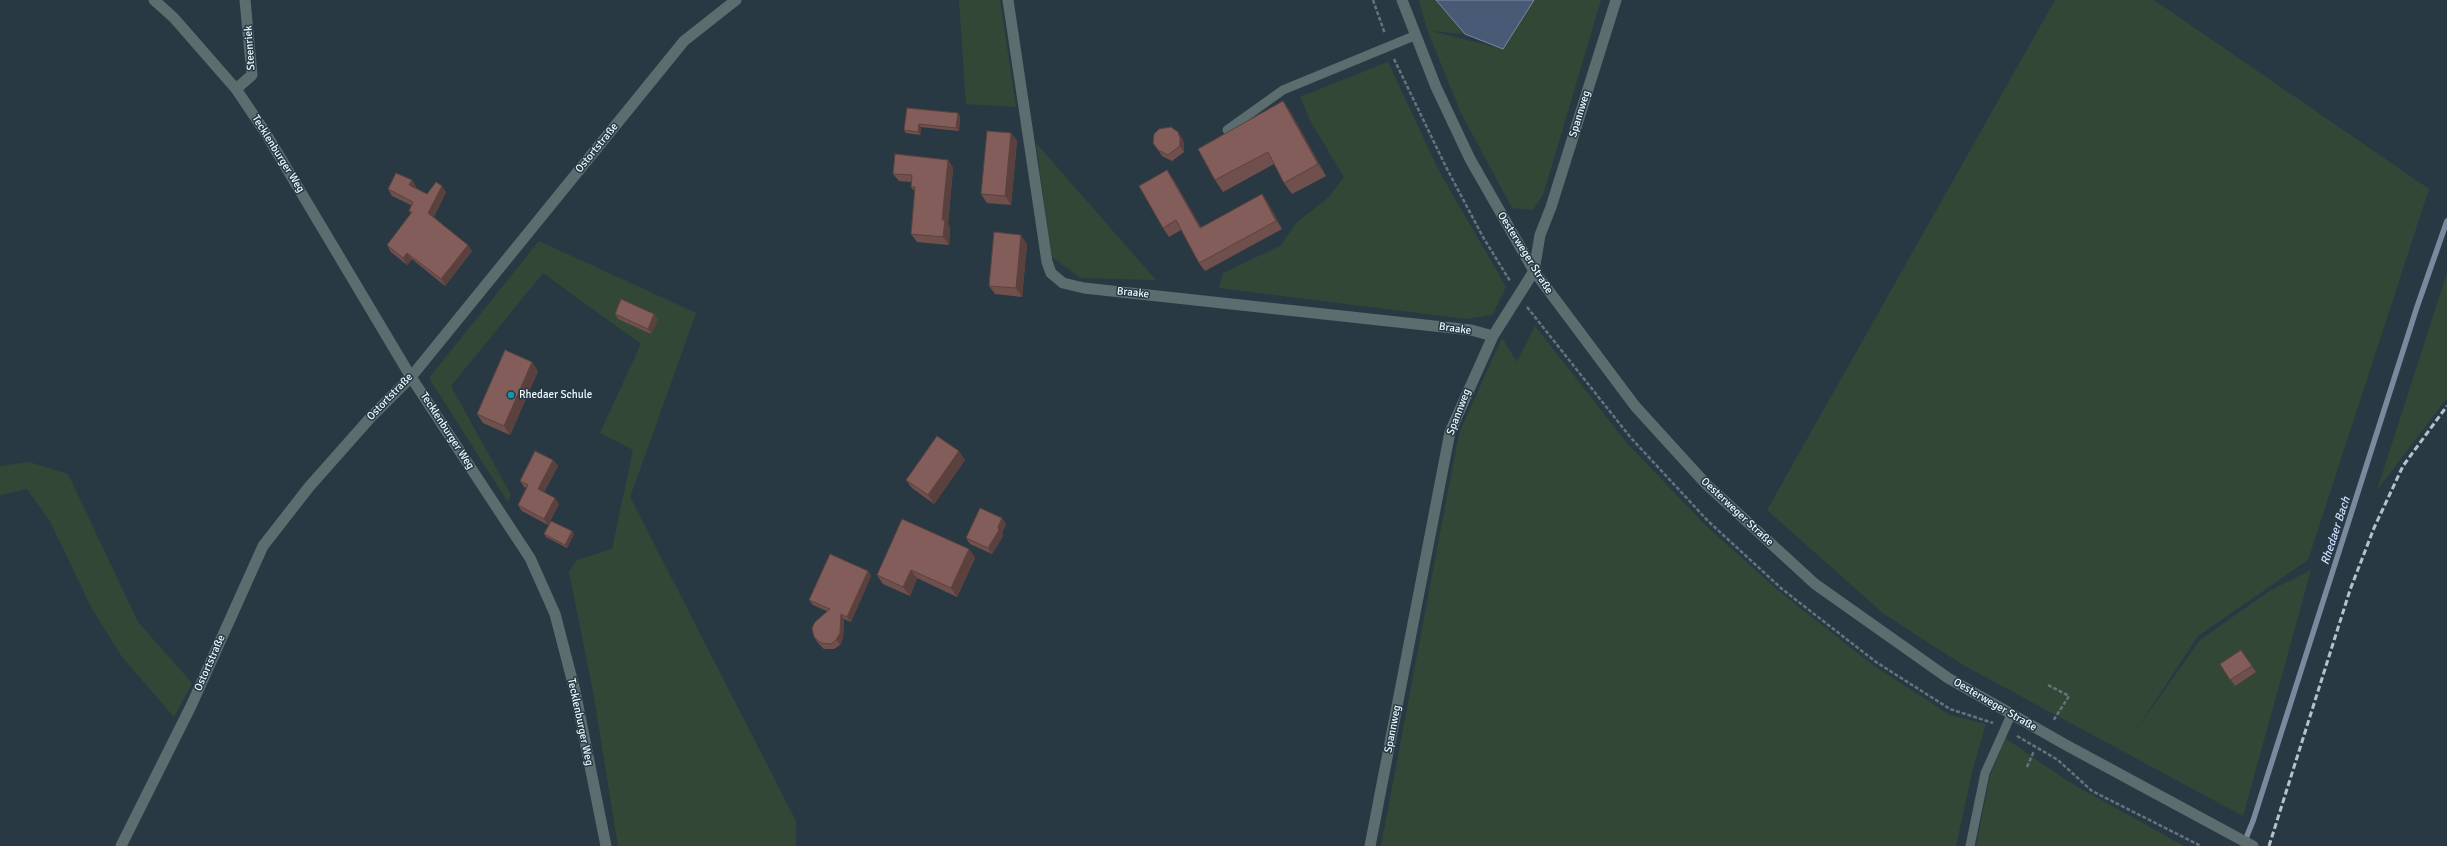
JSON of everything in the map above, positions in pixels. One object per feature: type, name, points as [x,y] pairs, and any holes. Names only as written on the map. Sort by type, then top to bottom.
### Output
[{"type":"street","name":"Tecklenburger Weg","points":[[154,0],[174,18],[236,89],[265,132],[411,377],[530,558],[554,614],[575,691],[606,846]]},
{"type":"street","name":"Steenriek","points":[[236,89],[252,75],[246,0]]},
{"type":"street","name":"Ostortstraße","points":[[121,846],[191,706],[263,546],[314,481],[372,416],[411,377],[684,41],[736,0]]},
{"type":"street","name":"Braake","points":[[1008,0],[1047,262],[1051,273],[1063,283],[1084,288],[1471,330],[1493,336]]},
{"type":"street","name":"Oesterweger Straße","points":[[1402,0],[1414,36],[1470,159],[1534,271],[1635,406],[1665,441],[1748,524],[1815,584],[1948,678],[2011,715],[2253,846]]},
{"type":"street","name":"Spannweg","points":[[1370,846],[1450,432],[1493,336],[1534,271],[1540,235],[1552,207],[1616,0]]},
{"type":"lane","points":[[1227,130],[1283,90],[1414,36]]},
{"type":"lane","points":[[1970,846],[1984,773],[2003,728],[2011,715]]},
{"type":"path","points":[[1373,0],[1389,47],[1410,96],[1468,209],[1519,294],[1539,324],[1631,438],[1708,521],[1782,589],[1876,662],[1950,709],[1986,719],[2058,760],[2092,791],[2201,846]]},
{"type":"path","points":[[2048,685],[2069,696],[2052,722]]},
{"type":"path","points":[[2027,767],[2034,751]]},
{"type":"green space","points":[[959,0],[1000,0],[1016,107],[966,104]]},
{"type":"green space","points":[[1419,0],[1436,0],[1465,34],[1431,31],[1503,49],[1534,0],[1601,0],[1543,195],[1533,210],[1512,208],[1461,113],[1427,29]]},
{"type":"green space","points":[[2055,0],[2154,0],[2429,189],[2308,560],[2198,636],[2134,733],[2200,640],[2271,590],[2311,570],[2243,816],[1963,665],[1884,614],[1767,510]]},
{"type":"green space","points":[[1388,62],[1439,171],[1506,287],[1492,315],[1466,319],[1219,288],[1223,273],[1280,246],[1297,222],[1328,198],[1344,177],[1311,122],[1300,97]]},
{"type":"green space","points":[[1036,143],[1156,280],[1081,278],[1052,257]]},
{"type":"green space","points":[[539,241],[696,313],[630,497],[796,821],[796,846],[618,846],[593,691],[569,572],[577,560],[612,549],[633,450],[600,433],[641,344],[543,273],[451,386],[511,495],[508,502],[429,378]]},
{"type":"green space","points":[[2447,273],[2447,398],[2377,490]]},
{"type":"green space","points":[[1535,326],[1626,442],[1706,526],[1780,592],[1874,666],[1950,715],[1986,724],[1973,768],[1956,846],[1381,846],[1459,433],[1502,338],[1517,362]]},
{"type":"green space","points":[[29,462],[68,474],[138,622],[192,683],[174,717],[122,657],[91,607],[50,521],[27,489],[0,495],[0,466]]},
{"type":"green space","points":[[2005,738],[2069,782],[2184,846],[1976,846],[1990,776]]},
{"type":"water","points":[[1436,0],[1534,0],[1503,49],[1465,34]]},
{"type":"building","points":[[1283,101],[1318,164],[1284,183],[1268,152],[1215,180],[1198,149]]},
{"type":"building","points":[[907,108],[958,113],[956,128],[919,124],[918,132],[904,130]]},
{"type":"building","points":[[1171,127],[1178,132],[1180,146],[1168,155],[1158,150],[1153,143],[1154,134],[1159,129]]},
{"type":"building","points":[[987,131],[1011,133],[1005,196],[981,194]]},
{"type":"building","points":[[895,154],[948,160],[942,220],[945,220],[943,237],[911,234],[915,187],[911,187],[912,175],[893,174]]},
{"type":"building","points":[[1167,170],[1200,228],[1262,194],[1276,221],[1199,263],[1176,220],[1163,228],[1139,186]]},
{"type":"building","points":[[396,173],[412,180],[409,185],[427,194],[436,182],[442,186],[428,213],[468,245],[441,279],[407,253],[403,258],[387,245],[412,212],[409,211],[413,202],[388,189]]},
{"type":"building","points":[[994,232],[1021,235],[1016,288],[989,286]]},
{"type":"building","points":[[621,299],[654,314],[648,329],[615,314]]},
{"type":"building","name":"Rhedaer Schule","points":[[505,350],[532,362],[504,426],[477,414]]},
{"type":"building","points":[[937,436],[959,451],[928,495],[906,480]]},
{"type":"building","points":[[535,451],[553,460],[538,489],[555,498],[544,519],[518,505],[528,485],[520,481]]},
{"type":"building","points":[[980,508],[1002,518],[998,527],[999,530],[988,548],[966,538]]},
{"type":"building","points":[[902,519],[969,549],[951,588],[911,570],[903,587],[877,575]]},
{"type":"building","points":[[551,521],[572,531],[565,545],[544,534]]},
{"type":"building","points":[[830,554],[868,571],[847,617],[841,614],[840,633],[836,640],[831,644],[821,643],[814,637],[812,628],[815,622],[830,609],[809,600]]},
{"type":"building","points":[[2241,650],[2252,666],[2230,680],[2220,664]]},
{"type":"waterway","name":"Rhedaer Bach","points":[[2244,843],[2253,821],[2417,307],[2447,221]]},
{"type":"railway","points":[[2269,846],[2350,590],[2374,528],[2403,466],[2447,406]]},
{"type":"place","name":"Rhedaer Schule","points":[[511,395]]}]
